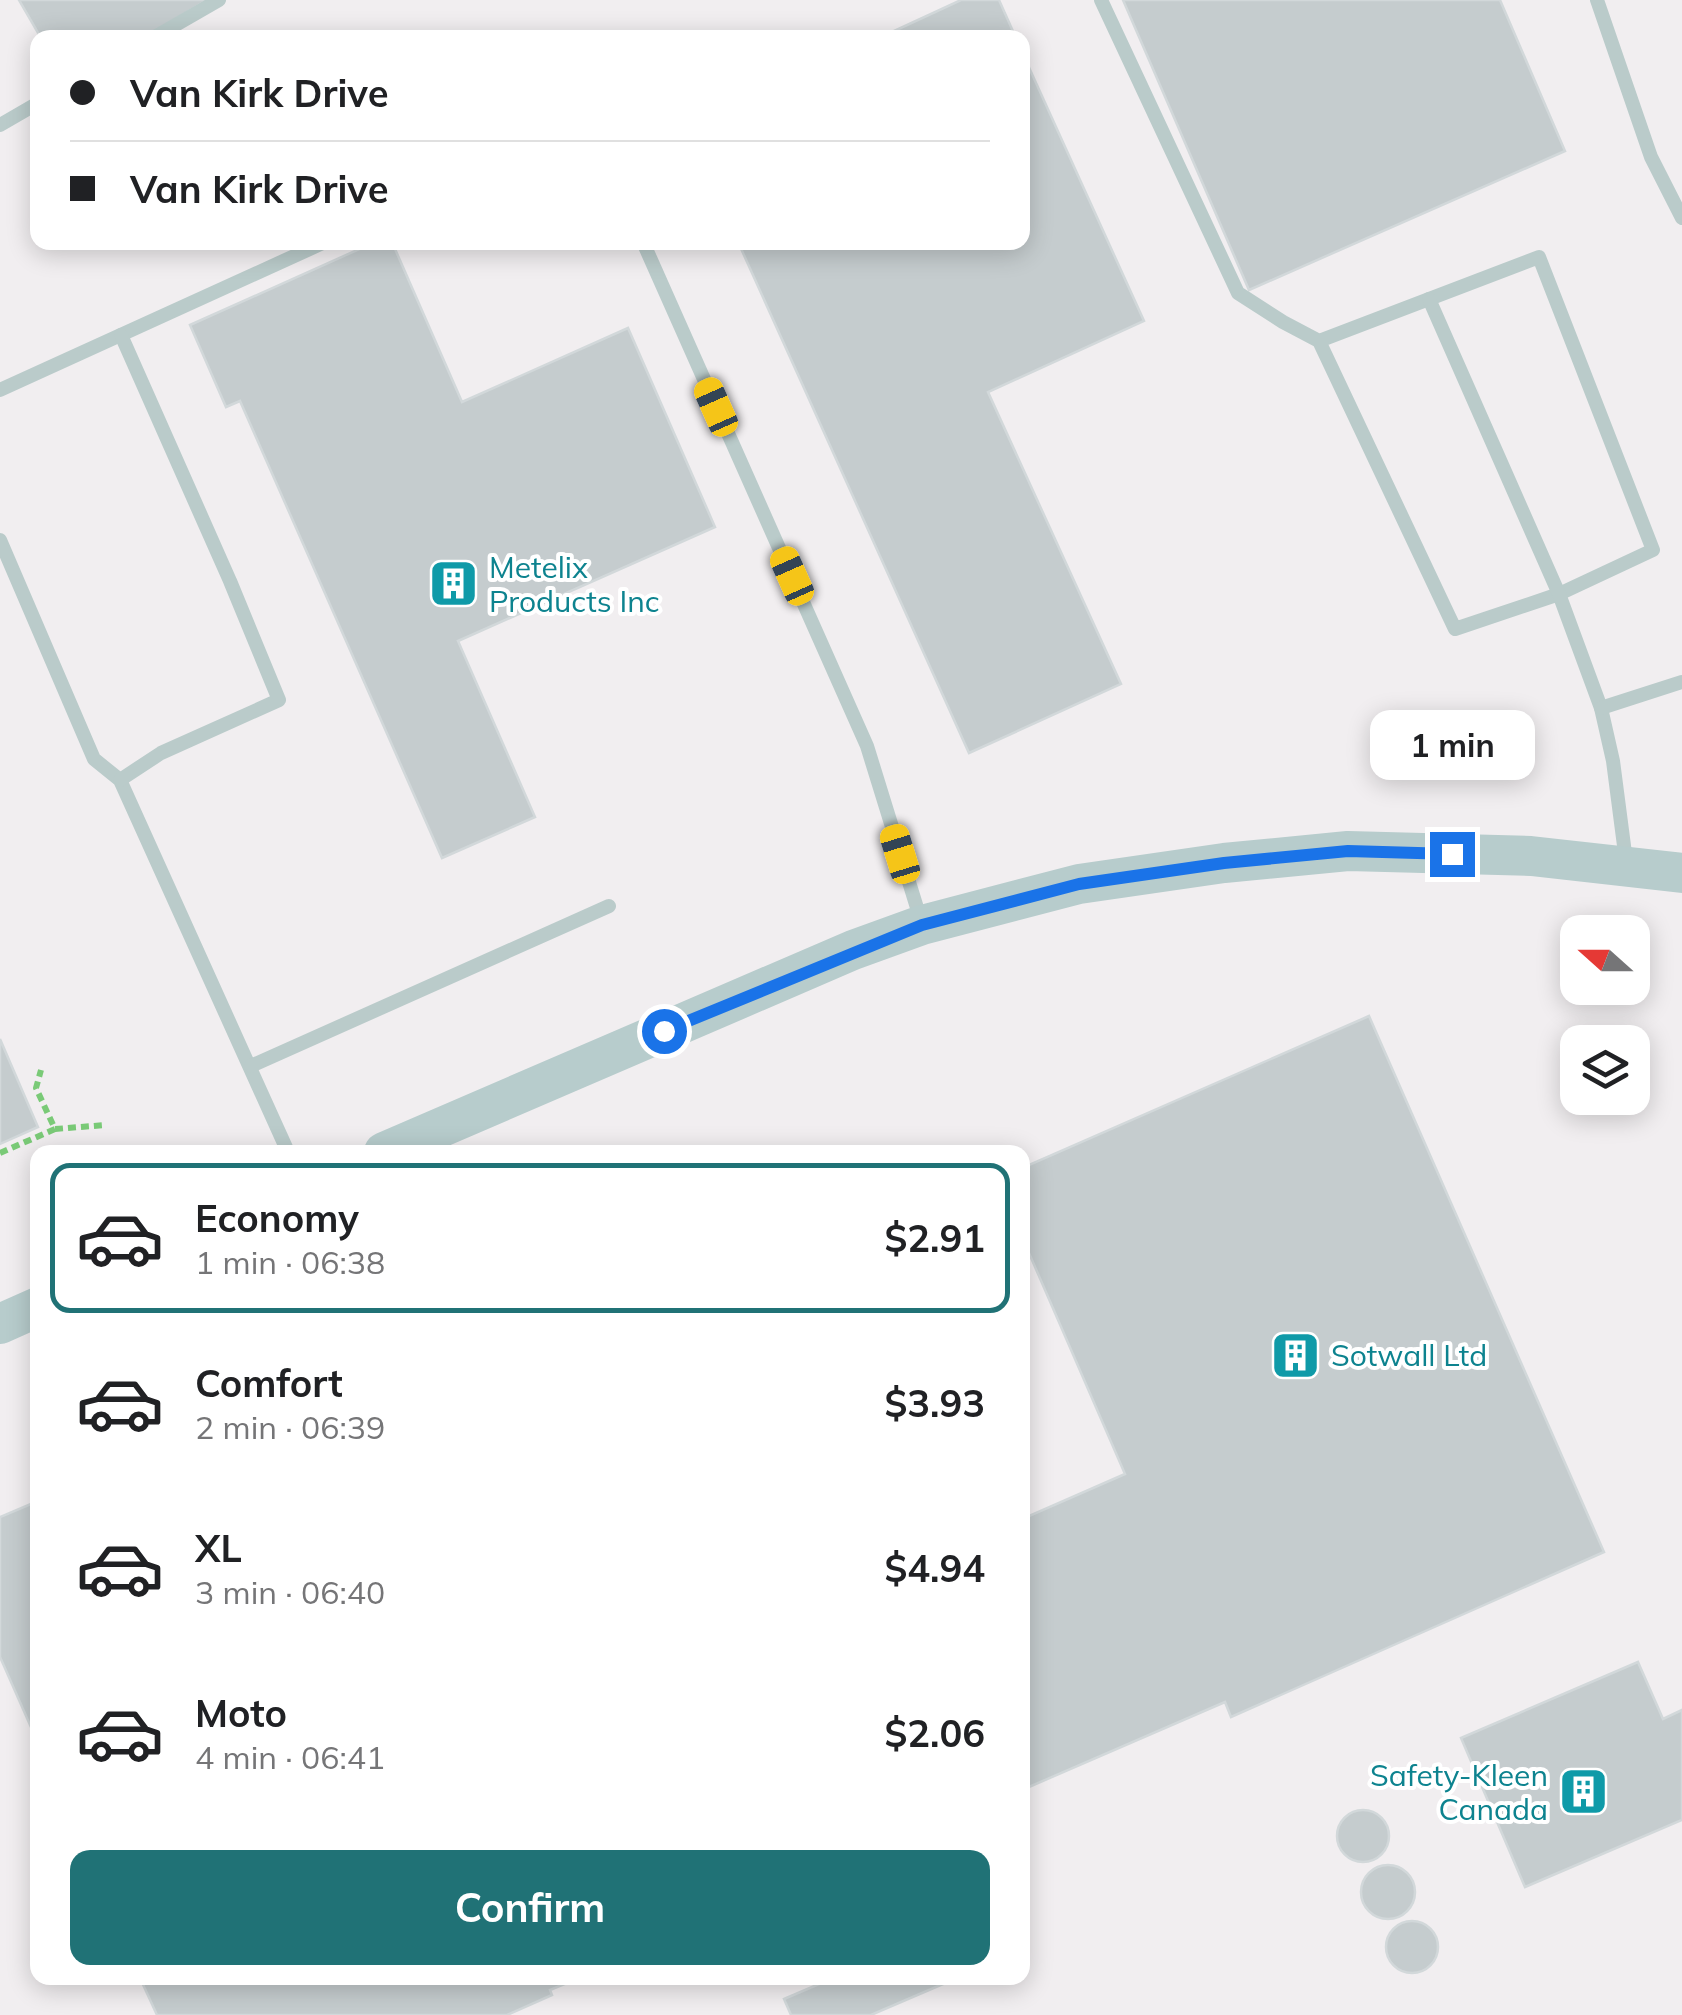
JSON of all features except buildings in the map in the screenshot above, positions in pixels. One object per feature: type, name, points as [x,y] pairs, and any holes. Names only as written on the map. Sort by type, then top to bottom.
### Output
[{"type":"street","points":[[400,1145],[836,958],[922,925],[1079,884],[1224,863],[1348,851],[1530,856],[1682,873]]},
{"type":"street","points":[[0,1324],[30,1311]]},
{"type":"lane","points":[[167,30],[219,0]]},
{"type":"lane","points":[[1101,0],[1238,293],[1319,341],[1454,629],[1559,594],[1653,550],[1539,257],[1319,341]]},
{"type":"lane","points":[[1597,0],[1651,158],[1682,218]]},
{"type":"lane","points":[[0,125],[30,108]]},
{"type":"lane","points":[[0,390],[308,250]]},
{"type":"lane","points":[[647,250],[867,746],[922,925]]},
{"type":"lane","points":[[1429,299],[1559,594],[1600,708],[1614,762],[1626,867]]},
{"type":"lane","points":[[120,780],[161,753],[278,700],[122,335]]},
{"type":"lane","points":[[0,540],[94,759],[120,780],[285,1145]]},
{"type":"lane","points":[[1600,708],[1682,682]]},
{"type":"lane","points":[[251,1066],[609,906]]},
{"type":"path","points":[[41,1070],[36,1088],[55,1129]]},
{"type":"path","points":[[0,1153],[55,1129],[106,1125]]},
{"type":"place","name":"Metelix Products Inc","points":[[454,584]]},
{"type":"place","name":"Sotwall Ltd","points":[[1296,1355]]},
{"type":"place","name":"Safety-Kleen Canada","points":[[1583,1792]]},
{"type":"route","points":[[664,1031],[853,950],[922,925],[1079,884],[1224,863],[1348,851],[1452,854]]}]
